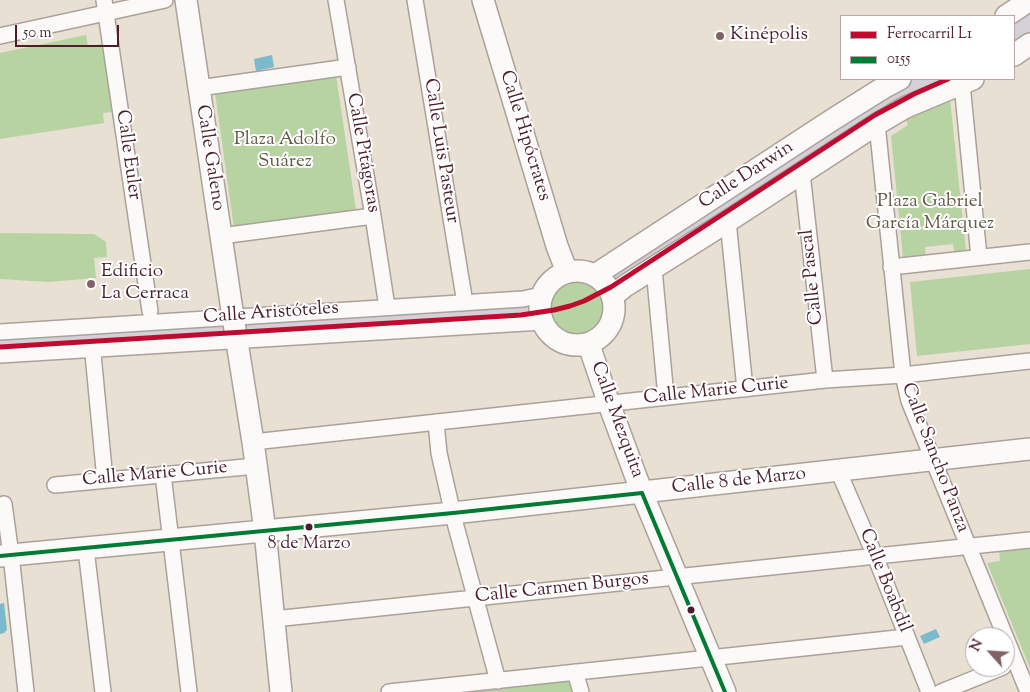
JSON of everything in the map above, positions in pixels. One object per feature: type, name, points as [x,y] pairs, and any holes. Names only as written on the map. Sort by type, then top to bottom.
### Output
[{"type":"street","points":[[0,36],[105,6],[165,0]]},
{"type":"street","name":"Calle Galeno","points":[[186,0],[253,442],[281,692]]},
{"type":"street","name":"Calle Pitágoras","points":[[336,0],[387,307]]},
{"type":"street","name":"Calle Luis Pasteur","points":[[414,0],[465,303]]},
{"type":"street","name":"Calle Hipócrates","points":[[483,0],[567,272]]},
{"type":"street","points":[[1008,15],[1030,0]]},
{"type":"street","name":"Calle Euler","points":[[105,6],[150,311]]},
{"type":"street","points":[[1015,53],[1030,44]]},
{"type":"street","points":[[199,88],[348,67]]},
{"type":"street","name":"Calle Darwin","points":[[595,275],[832,120],[898,80]]},
{"type":"street","points":[[967,82],[979,257]]},
{"type":"street","name":"Calle Darwin","points":[[613,296],[625,286],[877,124],[906,107],[967,82]]},
{"type":"street","name":"Calle Sancho Panza","points":[[877,124],[903,375],[909,401],[968,546],[995,627]]},
{"type":"street","name":"Calle Pascal","points":[[802,173],[825,380]]},
{"type":"street","points":[[221,236],[373,216]]},
{"type":"street","points":[[728,221],[745,389]]},
{"type":"street","points":[[891,267],[1030,252]]},
{"type":"street","points":[[654,269],[666,398]]},
{"type":"street","points":[[582,270],[595,275],[605,282],[613,296],[615,308],[612,321],[606,332],[597,340],[585,344],[574,345],[553,337],[542,322],[539,305],[546,288],[555,278],[567,272],[582,270]]},
{"type":"street","name":"Calle Aristóteles","points":[[0,332],[465,303],[522,299],[542,295]]},
{"type":"street","name":"Calle Aristóteles","points":[[0,355],[93,352],[237,340],[542,322]]},
{"type":"street","name":"Calle Mezquita","points":[[585,344],[591,351],[642,493],[725,692]]},
{"type":"street","points":[[93,352],[105,480]]},
{"type":"street","name":"Calle Marie Curie","points":[[253,442],[825,380],[903,375],[1030,361]]},
{"type":"street","points":[[436,422],[439,453],[453,513],[498,681]]},
{"type":"street","name":"Calle 8 de Marzo","points":[[6,556],[453,513],[1030,450]]},
{"type":"street","name":"Calle Marie Curie","points":[[55,485],[256,466]]},
{"type":"street","name":"Calle Boabdil","points":[[840,471],[929,692]]},
{"type":"street","points":[[164,474],[189,692]]},
{"type":"street","points":[[4,504],[6,556],[26,692]]},
{"type":"street","name":"Calle Carmen Burgos","points":[[274,619],[1030,540]]},
{"type":"street","points":[[86,549],[102,692]]},
{"type":"street","points":[[389,692],[420,691],[575,672],[907,637]]},
{"type":"street","points":[[575,672],[581,692]]},
{"type":"street","name":"Calle Sancho Panza","points":[[1015,674],[1028,692]]},
{"type":"street","points":[[942,692],[979,677]]},
{"type":"shaded area","points":[[1030,15],[1030,33],[1015,43],[1015,24]]},
{"type":"shaded area","points":[[913,80],[965,80],[625,284],[562,314],[549,318],[0,351],[0,336],[528,302],[561,296],[893,90]]},
{"type":"green space","points":[[86,35],[88,46],[102,44],[112,112],[103,113],[104,123],[0,139],[0,53]]},
{"type":"green space","name":"Plaza Adolfo Suárez","points":[[336,75],[356,210],[234,228],[215,93]]},
{"type":"green space","name":"Plaza Gabriel García Márquez","points":[[950,99],[966,250],[954,252],[953,244],[925,247],[926,255],[903,258],[891,136],[908,125],[906,120],[919,111]]},
{"type":"green space","points":[[0,233],[94,234],[106,242],[107,257],[94,258],[96,278],[48,282],[0,279]]},
{"type":"green space","points":[[1030,269],[1030,344],[917,356],[910,282]]},
{"type":"green space","points":[[577,278],[594,283],[602,291],[607,308],[602,325],[594,333],[577,338],[560,333],[552,325],[547,308],[552,291],[560,283]]},
{"type":"green space","points":[[1030,547],[1030,668],[1015,631],[1015,627],[1013,627],[987,563],[1000,561],[999,550]]},
{"type":"green space","points":[[569,678],[573,692],[470,692]]},
{"type":"water","points":[[272,55],[274,67],[256,71],[254,59]]},
{"type":"water","points":[[4,603],[7,630],[0,634],[0,604]]},
{"type":"water","points":[[936,629],[940,637],[924,644],[920,636]]},
{"type":"rail line","name":"L1","points":[[0,347],[521,315],[570,306],[611,287],[875,115],[914,94],[946,80]]},
{"type":"transit line","name":"0155","points":[[0,556],[642,493],[725,692]]},
{"type":"place","name":"Kinépolis","points":[[720,36]]},
{"type":"place","name":"Edificio La Cerraca","points":[[91,284]]},
{"type":"place","name":"8 de Marzo","points":[[309,527]]}]
